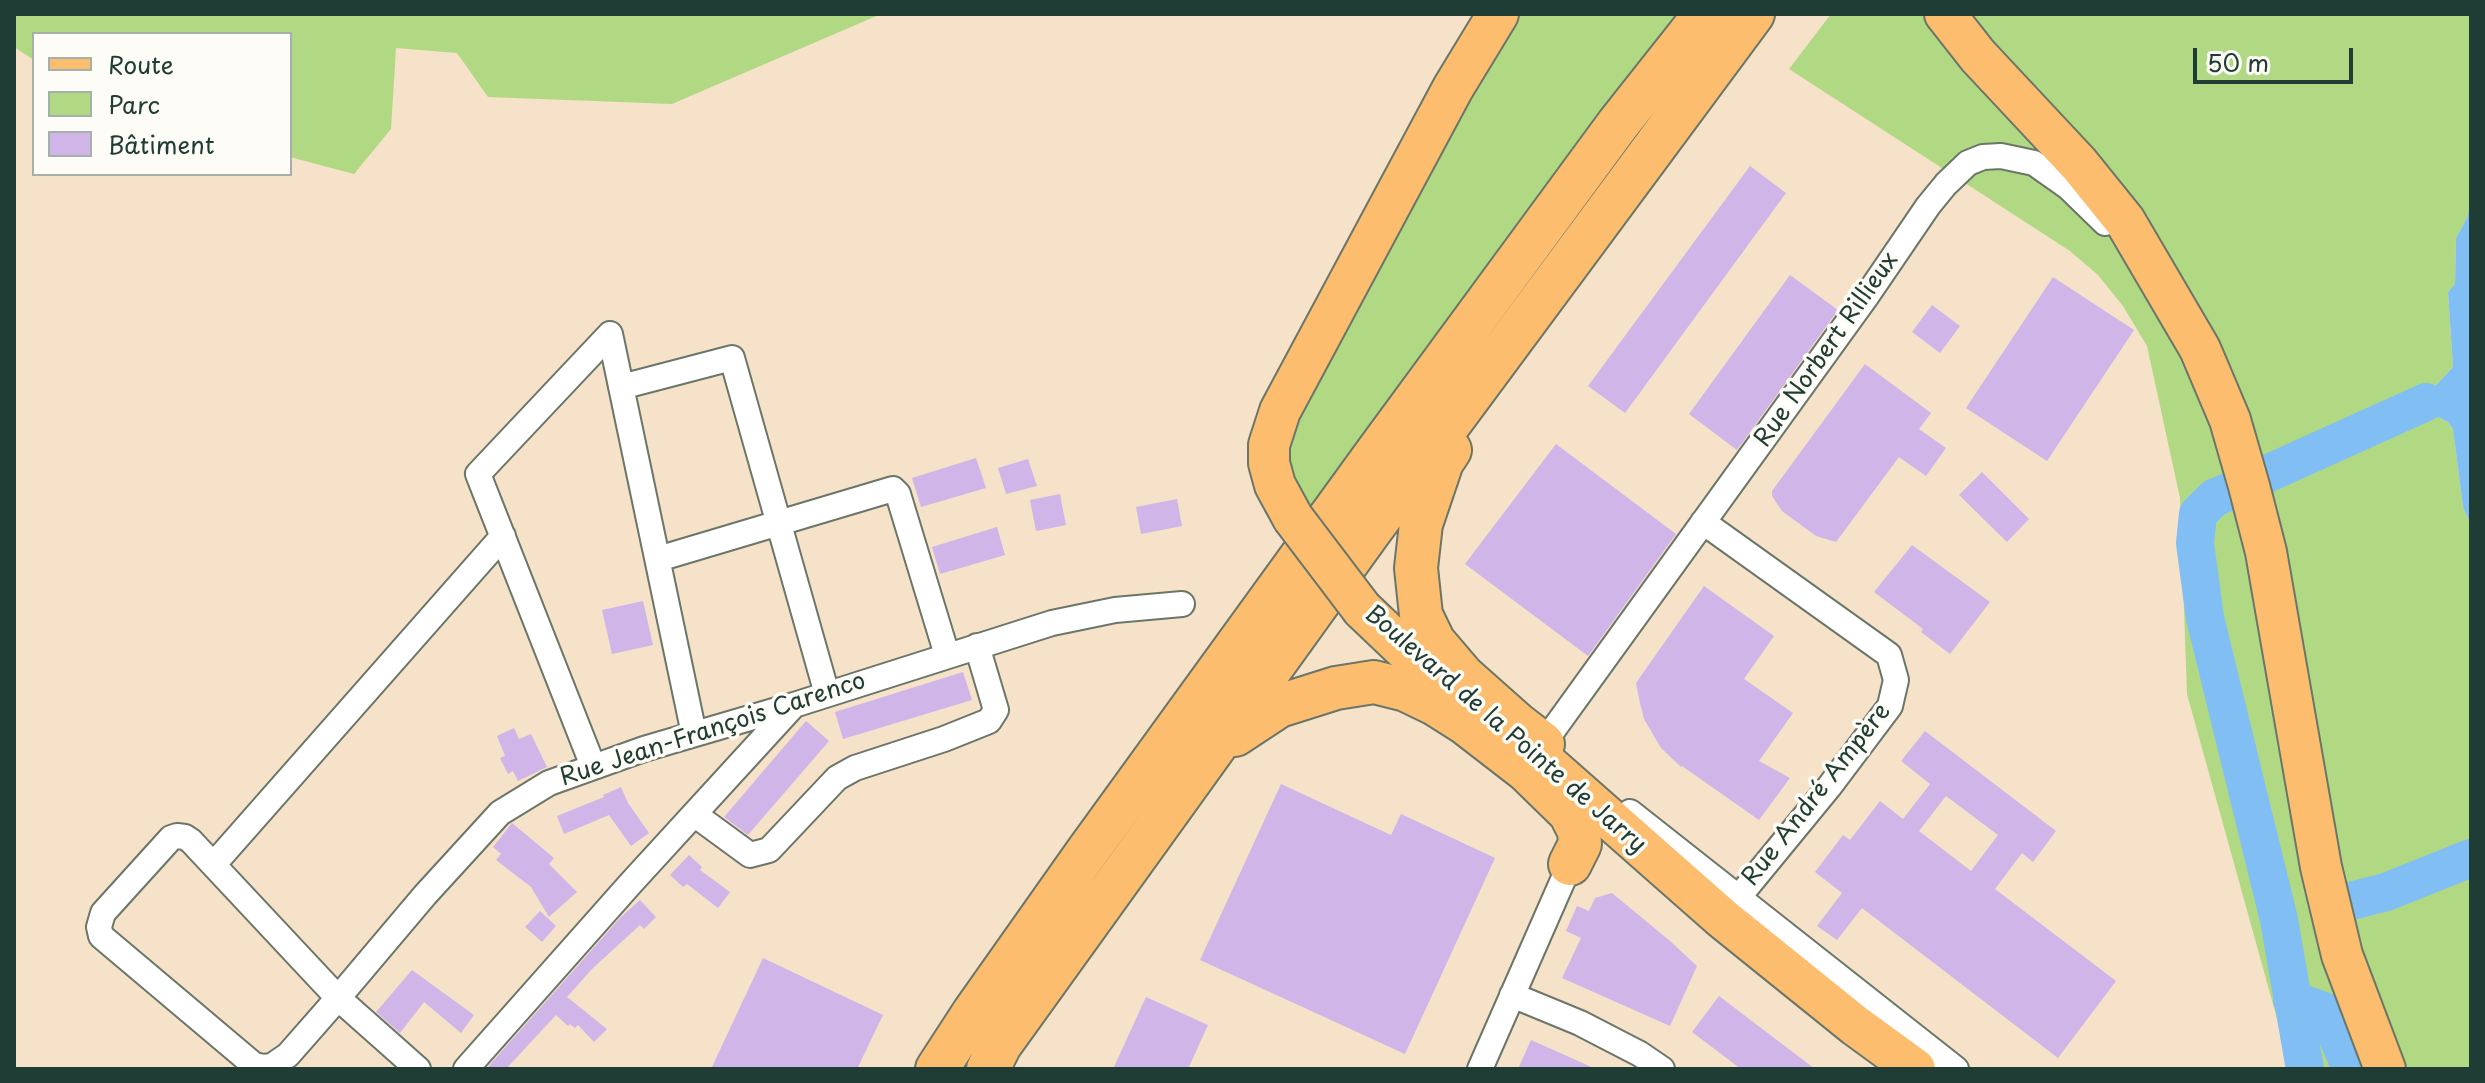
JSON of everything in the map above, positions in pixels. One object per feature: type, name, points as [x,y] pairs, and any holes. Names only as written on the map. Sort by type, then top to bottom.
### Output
[{"type":"highway","points":[[937,1069],[1087,852],[1582,173],[1705,14]]},
{"type":"highway","points":[[988,1069],[1000,1045],[1370,531],[1753,14]]},
{"type":"highway","points":[[1543,744],[1463,676],[1434,642],[1421,615],[1416,568],[1421,524],[1442,462],[1536,329],[1605,212]]},
{"type":"highway","points":[[1215,749],[1279,706],[1306,696],[1347,685],[1374,682],[1406,690],[1465,723],[1527,771],[1570,813],[1579,831],[1580,844],[1570,864]]},
{"type":"main road","name":"Boulevard de la Pointe de Jarry","points":[[1498,14],[1453,88],[1280,411],[1269,445],[1269,463],[1275,485],[1293,518],[1362,609],[1404,649],[1730,908],[1856,1026],[1907,1067]]},
{"type":"main road","points":[[1945,14],[1978,56],[2088,175],[2125,221],[2200,349],[2230,420],[2266,552],[2321,867],[2342,955],[2385,1069]]},
{"type":"street","name":"Rue Norbert Rillieux","points":[[1543,744],[1866,297],[1928,206],[1968,163],[1983,157],[2001,156],[2034,163],[2050,172],[2089,206],[2167,288]]},
{"type":"street","points":[[593,766],[478,474],[610,334],[694,734]]},
{"type":"street","points":[[621,387],[732,358],[827,694]]},
{"type":"street","points":[[658,559],[893,489],[898,494],[947,655]]},
{"type":"street","name":"Rue André Ampère","points":[[1703,522],[1889,655],[1896,680],[1890,706],[1829,787],[1730,908]]},
{"type":"street","points":[[418,1069],[338,998],[214,864],[503,536]]},
{"type":"street","name":"Rue Jean-François Carenco","points":[[214,864],[185,837],[171,838],[103,913],[99,927],[101,936],[254,1065],[263,1067],[278,1063],[288,1055],[500,813],[549,783],[593,766],[1052,623],[1115,610],[1182,604]]},
{"type":"street","points":[[694,814],[750,855],[769,850],[837,778],[855,768],[989,721],[996,710],[977,646]]},
{"type":"street","points":[[466,1069],[794,705]]},
{"type":"street","name":"Boulevard de la Pointe de Jarry","points":[[1543,744],[1730,908],[1956,1069]]},
{"type":"street","points":[[916,1069],[972,982],[1087,852]]},
{"type":"street","points":[[1480,1069],[1570,864]]},
{"type":"street","points":[[1512,995],[1580,1023],[1662,1069]]},
{"type":"green space","points":[[14,14],[881,14],[672,104],[488,97],[457,53],[396,48],[391,129],[354,174],[292,158],[292,32],[32,32],[32,59],[14,47]]},
{"type":"green space","points":[[1514,14],[1689,14],[1315,524],[1288,466],[1291,437],[1441,144]]},
{"type":"green space","points":[[1831,14],[2471,14],[2471,200],[2467,218],[2456,238],[2455,284],[2448,292],[2453,367],[2437,384],[2430,413],[2448,422],[2453,429],[2463,507],[2471,525],[2471,1069],[2291,1069],[2187,694],[2180,498],[2147,346],[2123,306],[2098,275],[2070,251],[1789,69]]},
{"type":"water","points":[[2471,200],[2471,525],[2463,507],[2453,429],[2448,422],[2430,413],[2426,402],[2453,367],[2448,292],[2455,284],[2456,238],[2467,218]]},
{"type":"building","points":[[1750,166],[1786,193],[1625,413],[1588,386]]},
{"type":"building","points":[[1790,275],[1838,310],[1737,450],[1689,414]]},
{"type":"building","points":[[2053,277],[2134,330],[2047,461],[1966,408]]},
{"type":"building","points":[[1932,305],[1960,326],[1940,353],[1912,332]]},
{"type":"building","points":[[1865,364],[1931,413],[1919,429],[1946,448],[1926,476],[1899,457],[1836,542],[1816,536],[1782,511],[1772,491]]},
{"type":"building","points":[[1556,444],[1676,534],[1588,656],[1465,564]]},
{"type":"building","points":[[976,458],[986,488],[921,507],[912,478]]},
{"type":"building","points":[[1028,459],[1037,486],[1006,494],[998,468]]},
{"type":"building","points":[[1982,472],[2029,519],[2007,542],[1959,495]]},
{"type":"building","points":[[1060,494],[1066,525],[1036,531],[1030,500]]},
{"type":"building","points":[[1177,499],[1182,526],[1141,534],[1136,507]]},
{"type":"building","points":[[997,527],[1005,555],[940,574],[932,547]]},
{"type":"building","points":[[1912,545],[1990,602],[1950,654],[1874,592]]},
{"type":"building","points":[[1704,586],[1774,636],[1744,679],[1793,713],[1759,761],[1790,778],[1759,820],[1681,767],[1661,748],[1644,719],[1640,703],[1636,683]]},
{"type":"building","points":[[643,601],[653,645],[612,654],[602,610]]},
{"type":"building","points":[[963,672],[972,700],[843,739],[835,712]]},
{"type":"building","points":[[806,721],[829,741],[748,835],[724,817]]},
{"type":"building","points":[[514,728],[519,739],[531,734],[547,767],[518,781],[513,771],[508,774],[500,758],[505,756],[497,736]]},
{"type":"building","points":[[1925,731],[2056,831],[2033,862],[2022,853],[1995,889],[2116,981],[2058,1058],[1862,908],[1837,940],[1817,926],[1842,893],[1815,872],[1843,835],[1850,840],[1880,801],[1903,819],[1930,784],[1901,761]],"holes":[[[1946,796],[1998,835],[1971,871],[1919,831]]]},
{"type":"building","points":[[1281,784],[1391,835],[1401,814],[1495,858],[1405,1054],[1200,960]]},
{"type":"building","points":[[621,787],[649,833],[631,846],[609,815],[564,834],[557,816]]},
{"type":"building","points":[[512,823],[554,858],[549,864],[577,892],[549,917],[531,887],[496,860],[501,854],[493,847]]},
{"type":"building","points":[[689,855],[702,867],[700,870],[730,892],[718,908],[687,884],[683,887],[670,875]]},
{"type":"building","points":[[1612,893],[1697,966],[1670,1026],[1562,978],[1581,938],[1566,931],[1577,906],[1589,911],[1595,898]]},
{"type":"building","points":[[640,900],[656,917],[644,929],[640,925],[567,997],[607,1029],[594,1042],[578,1025],[575,1028],[570,1024],[568,1026],[556,1015],[506,1069],[486,1069],[621,917]]},
{"type":"building","points":[[540,911],[556,926],[542,942],[525,927]]},
{"type":"building","points":[[763,958],[883,1015],[857,1069],[711,1069]]},
{"type":"building","points":[[412,970],[474,1015],[461,1033],[424,1002],[400,1033],[376,1012]]},
{"type":"building","points":[[1719,996],[1815,1069],[1741,1069],[1692,1032]]},
{"type":"building","points":[[1146,997],[1208,1025],[1188,1069],[1113,1069]]},
{"type":"building","points":[[1531,1040],[1596,1069],[1518,1069]]},
{"type":"waterway","points":[[2260,477],[2426,402]]},
{"type":"waterway","points":[[2237,488],[2214,498],[2198,514],[2195,543],[2205,618],[2279,920],[2305,1069]]},
{"type":"waterway","points":[[2343,903],[2386,892],[2471,858]]},
{"type":"waterway","points":[[2292,1000],[2324,1011],[2351,1069]]}]
